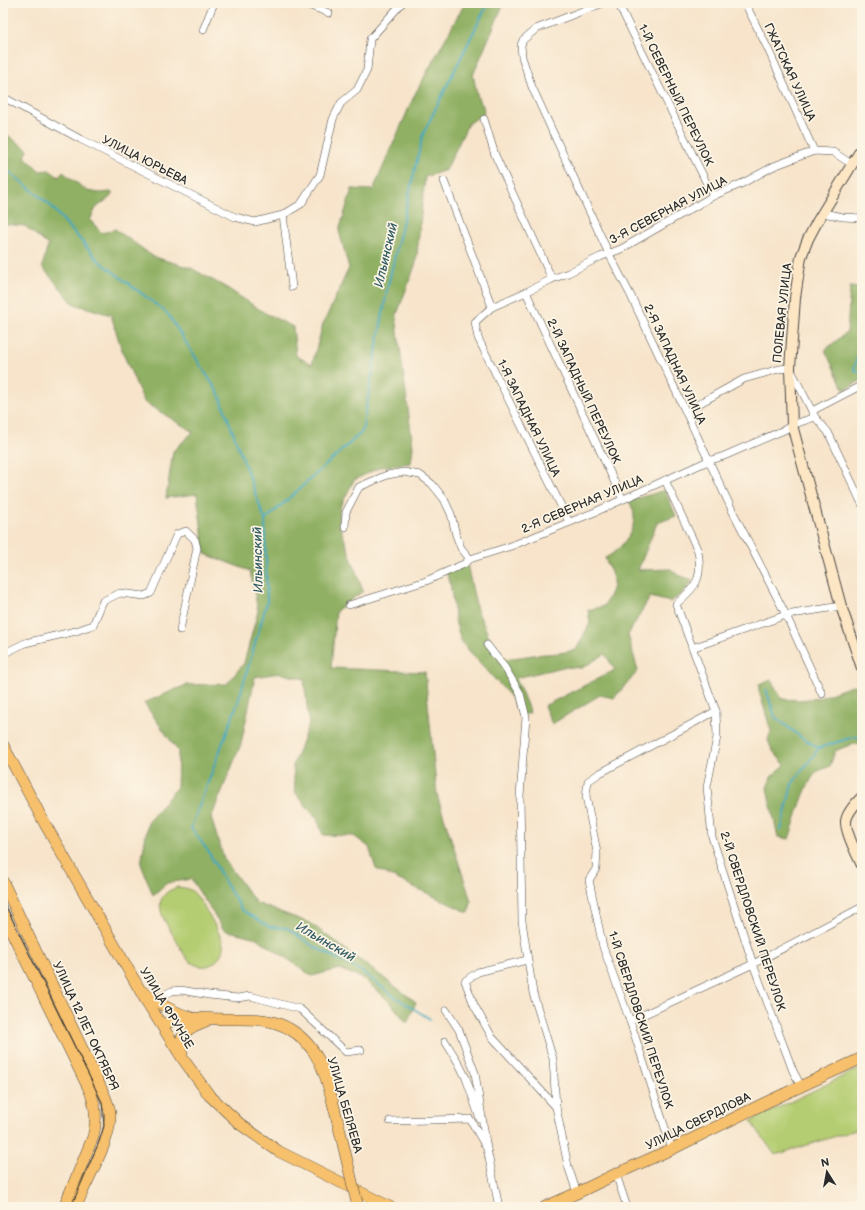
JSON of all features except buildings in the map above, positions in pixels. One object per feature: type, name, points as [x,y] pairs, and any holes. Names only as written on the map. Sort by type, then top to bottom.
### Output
[{"type":"main road","name":"ПОЛЕВАЯ УЛИЦА","points":[[862,148],[808,239],[801,257],[795,298],[790,368],[792,425],[841,606],[859,653],[862,668]]},
{"type":"main road","name":"УЛИЦА ФРУНЗЕ","points":[[3,745],[41,817],[139,990],[183,1060],[209,1095],[240,1124],[278,1151],[390,1207]]},
{"type":"main road","points":[[862,797],[846,820],[850,838],[862,865]]},
{"type":"main road","name":"УЛИЦА 12 ЛЕТ ОКТЯБРЯ","points":[[3,882],[108,1106],[110,1120],[104,1144],[76,1207]]},
{"type":"main road","name":"УЛИЦА 12 ЛЕТ ОКТЯБРЯ","points":[[3,914],[90,1091],[96,1110],[96,1126],[93,1138],[64,1207]]},
{"type":"main road","points":[[139,990],[178,1014],[194,1018]]},
{"type":"main road","points":[[162,1025],[170,1021],[194,1018]]},
{"type":"main road","name":"УЛИЦА БЕЛЯЕВА","points":[[194,1018],[270,1021],[297,1033],[314,1050],[320,1060],[338,1123],[358,1207]]},
{"type":"main road","points":[[183,1060],[180,1044],[186,1031],[198,1024],[212,1019]]},
{"type":"main road","name":"УЛИЦА СВЕРДЛОВА","points":[[545,1207],[672,1149],[862,1058]]},
{"type":"street","points":[[203,30],[214,3]]},
{"type":"street","points":[[303,3],[329,13]]},
{"type":"street","name":"УЛИЦА ЮРЬЕВА","points":[[3,98],[235,218],[255,222],[283,215],[301,204],[320,175],[333,119],[341,103],[357,90],[367,70],[370,39],[402,3]]},
{"type":"street","name":"2-Я ЗАПАДНАЯ УЛИЦА","points":[[603,3],[536,29],[523,40],[521,45],[522,57],[532,87],[609,254],[631,296],[708,461],[786,615],[822,694]]},
{"type":"street","name":"1-Й СЕВЕРНЫЙ ПЕРЕУЛОК","points":[[618,3],[713,196]]},
{"type":"street","name":"ГЖАТСКАЯ УЛИЦА","points":[[745,3],[768,49],[814,151]]},
{"type":"street","points":[[484,119],[495,155],[552,279]]},
{"type":"street","name":"3-Я СЕВЕРНАЯ УЛИЦА","points":[[475,322],[492,307],[621,249],[713,196],[774,166],[814,151],[833,152],[853,165]]},
{"type":"street","points":[[444,181],[492,307]]},
{"type":"street","points":[[823,213],[843,217],[862,218]]},
{"type":"street","points":[[283,215],[292,287]]},
{"type":"street","name":"2-Й ЗАПАДНЫЙ ПЕРЕУЛОК","points":[[526,292],[622,498]]},
{"type":"street","name":"1-Я ЗАПАДНАЯ УЛИЦА","points":[[475,322],[478,338],[569,522]]},
{"type":"street","points":[[687,414],[693,407],[744,379],[778,369],[790,368],[814,414],[828,432],[862,504]]},
{"type":"street","name":"2-Я СЕВЕРНАЯ УЛИЦА","points":[[349,605],[426,581],[464,564],[470,559],[511,546],[708,461],[724,456],[784,430],[862,385]]},
{"type":"street","points":[[345,527],[346,512],[359,487],[393,474],[404,472],[420,475],[432,484],[444,499],[451,514],[461,548],[470,559]]},
{"type":"street","name":"2-Й СВЕРДЛОВСКИЙ ПЕРЕУЛОК","points":[[665,480],[698,551],[700,562],[700,575],[691,591],[676,604],[716,711],[717,737],[707,786],[712,837],[753,964],[793,1071],[801,1086]]},
{"type":"street","points":[[3,654],[25,643],[76,631],[93,625],[103,601],[120,593],[144,596],[151,593],[177,534],[186,531],[195,540],[197,548],[180,630]]},
{"type":"street","points":[[692,648],[786,615],[841,606]]},
{"type":"street","points":[[487,645],[505,668],[520,693],[526,717],[520,796],[522,921],[533,993],[553,1059],[556,1107],[568,1166],[578,1193]]},
{"type":"street","name":"1-Й СВЕРДЛОВСКИЙ ПЕРЕУЛОК","points":[[672,1149],[630,1021],[603,947],[589,880],[596,870],[597,852],[586,796],[588,781],[716,711]]},
{"type":"street","points":[[630,1021],[753,964],[862,907]]},
{"type":"street","points":[[527,960],[478,972],[465,981],[474,1005],[492,1037],[556,1107]]},
{"type":"street","points":[[154,1000],[172,991],[181,990],[238,998],[250,996],[275,1002],[300,1009],[346,1052],[361,1050]]},
{"type":"street","points":[[446,1010],[459,1030],[475,1073],[487,1149],[499,1207]]},
{"type":"street","points":[[445,1041],[466,1078],[486,1138]]},
{"type":"street","points":[[390,1121],[470,1119],[487,1149]]},
{"type":"street","points":[[616,1174],[627,1207]]},
{"type":"green space","points":[[465,3],[504,3],[473,75],[478,98],[483,106],[484,113],[468,124],[446,170],[425,177],[416,263],[396,317],[413,447],[411,463],[380,467],[354,480],[340,507],[339,524],[363,591],[336,611],[331,668],[425,672],[437,795],[471,901],[469,913],[376,869],[369,847],[354,836],[323,835],[317,819],[295,792],[293,765],[309,723],[304,679],[279,673],[255,677],[241,744],[211,818],[224,859],[256,903],[310,923],[416,1002],[407,1023],[390,1002],[364,979],[339,969],[312,976],[257,938],[224,930],[191,879],[167,883],[153,895],[141,864],[148,822],[177,787],[178,751],[144,703],[186,685],[227,684],[244,663],[258,611],[250,571],[205,554],[197,494],[166,498],[173,451],[193,432],[144,402],[122,351],[111,315],[74,304],[42,267],[48,245],[25,226],[3,224],[3,132],[28,150],[25,157],[40,171],[49,170],[59,177],[63,172],[87,191],[100,193],[111,192],[113,195],[96,208],[90,220],[102,233],[115,229],[154,257],[191,268],[227,288],[265,313],[293,327],[296,356],[312,364],[323,324],[349,268],[339,231],[352,189],[373,190],[415,94]]},
{"type":"green space","points":[[850,287],[862,288],[862,380],[844,390],[825,350],[847,332]]},
{"type":"green space","points":[[665,490],[676,516],[657,523],[638,570],[671,569],[678,575],[693,580],[683,593],[670,602],[650,597],[628,635],[638,671],[614,698],[600,695],[552,724],[544,706],[615,670],[605,654],[582,668],[563,667],[516,678],[530,713],[520,716],[511,697],[462,643],[456,624],[450,582],[446,573],[467,564],[477,610],[493,645],[506,659],[576,650],[590,623],[588,610],[604,606],[613,587],[613,577],[605,558],[621,546],[632,528],[634,514],[629,501]]},
{"type":"green space","points":[[771,680],[782,699],[799,700],[819,698],[860,683],[862,687],[862,744],[852,744],[835,751],[830,766],[818,771],[813,776],[801,803],[789,839],[778,837],[767,788],[771,777],[785,765],[772,750],[768,740],[771,731],[759,691],[759,685]]},
{"type":"green space","points":[[178,887],[189,889],[195,894],[210,916],[219,933],[223,944],[223,949],[217,960],[212,964],[201,966],[189,961],[166,924],[161,910],[161,903],[163,897],[169,891]]},
{"type":"green space","points":[[862,1067],[862,1128],[775,1155],[751,1121]]},
{"type":"waterway","name":"Ильинский","points":[[430,1019],[395,997],[361,971],[313,946],[287,928],[270,927],[242,910],[208,851],[191,828],[238,702],[267,602],[265,520],[362,432],[387,290],[423,134],[488,3]]},
{"type":"waterway","points":[[3,167],[49,204],[99,261],[167,313],[219,394],[265,520]]},
{"type":"waterway","points":[[862,341],[854,369],[862,374]]},
{"type":"waterway","points":[[766,689],[775,717],[802,738],[819,748]]},
{"type":"waterway","points":[[781,830],[792,784],[819,748],[853,737],[862,737]]},
{"type":"tram line","points":[[3,900],[102,1102],[104,1126],[99,1142],[71,1207]]}]
